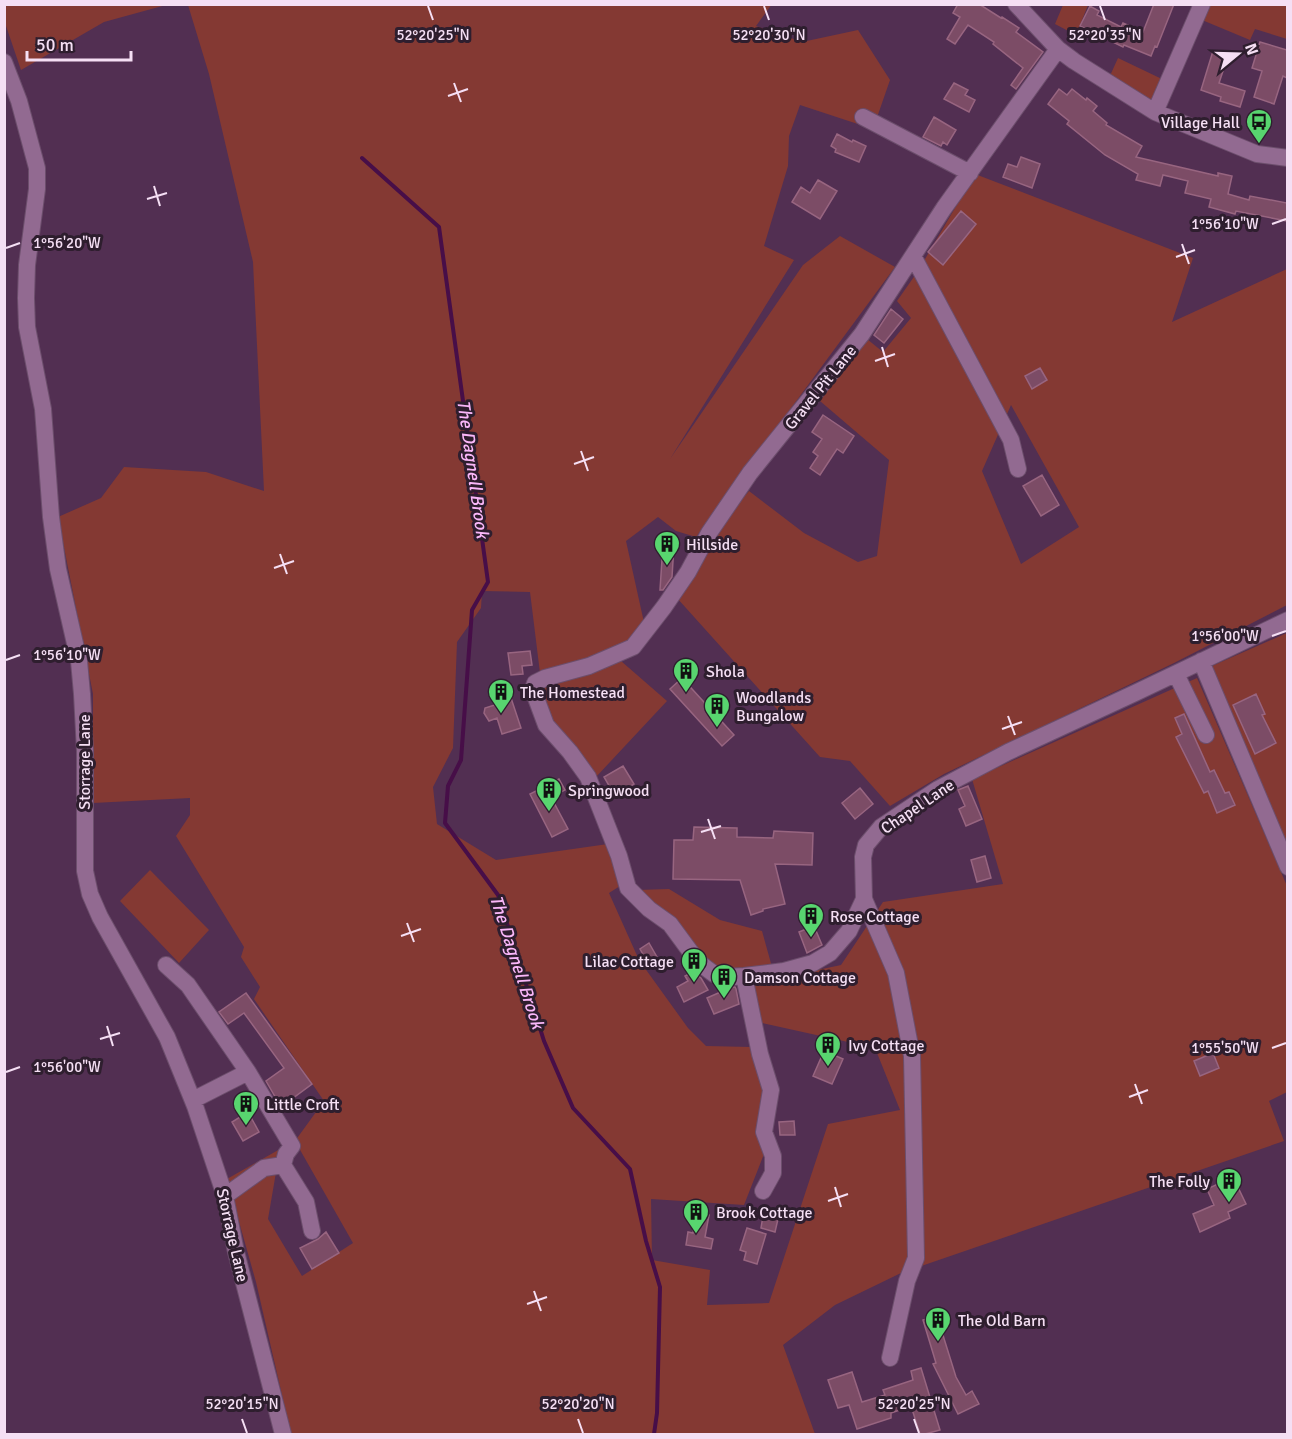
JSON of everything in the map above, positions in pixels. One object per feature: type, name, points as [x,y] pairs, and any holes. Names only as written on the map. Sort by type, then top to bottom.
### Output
[{"type":"street","points":[[1016,4],[1058,49],[1155,112],[1257,154],[1287,158]]},
{"type":"street","points":[[1155,112],[1202,4]]},
{"type":"street","name":"Gravel Pit Lane","points":[[544,678],[589,666],[633,647],[688,572],[709,533],[750,473],[862,334],[970,173],[1058,49]]},
{"type":"street","name":"Storrage Lane","points":[[4,62],[19,101],[37,168],[37,189],[27,265],[26,308],[32,360],[43,409],[51,517],[58,569],[79,661],[84,721],[85,872],[90,894],[100,916],[167,1037],[193,1100],[225,1196],[236,1251],[283,1434]]},
{"type":"street","points":[[863,117],[970,173]]},
{"type":"street","points":[[913,256],[1011,440],[1018,469]]},
{"type":"street","name":"Chapel Lane","points":[[544,678],[535,683],[533,690],[546,725],[588,777],[620,856],[628,888],[649,909],[670,924],[698,962],[714,974],[726,977],[744,976],[784,971],[821,959],[830,953],[849,931],[864,899],[863,857],[866,845],[881,827],[938,789],[1008,752],[1287,620]]},
{"type":"street","points":[[1201,661],[1287,867]]},
{"type":"street","points":[[1176,674],[1206,735]]},
{"type":"street","points":[[864,899],[896,973],[912,1056],[916,1258],[907,1281],[890,1358]]},
{"type":"street","points":[[166,965],[188,985],[248,1072],[292,1146],[286,1154],[283,1165],[306,1202],[312,1231]]},
{"type":"street","points":[[744,976],[760,1054],[771,1090],[764,1132],[773,1156],[774,1173],[763,1191]]},
{"type":"street","points":[[193,1100],[248,1072]]},
{"type":"street","points":[[225,1196],[264,1168],[283,1165]]},
{"type":"shaded area","points":[[5,4],[166,5],[104,22],[21,70],[5,23]]},
{"type":"shaded area","points":[[772,4],[756,26],[802,42],[858,30],[890,80],[873,129],[800,105],[789,136],[788,166],[764,246],[794,260],[670,459],[803,265],[840,236],[895,267],[696,537],[676,531],[658,517],[626,541],[645,627],[616,651],[540,673],[530,592],[482,591],[481,608],[457,642],[453,748],[433,787],[437,824],[496,860],[608,844],[620,886],[609,893],[639,960],[688,1028],[706,1046],[751,1047],[762,1088],[764,1154],[744,1205],[651,1199],[652,1260],[710,1270],[707,1305],[769,1303],[828,1124],[900,1110],[875,1048],[762,1023],[752,984],[841,965],[883,902],[1003,884],[972,779],[1197,678],[1287,886],[1287,1092],[1269,1101],[1284,1141],[901,1273],[835,1305],[783,1345],[815,1434],[291,1434],[256,1282],[227,1179],[280,1149],[268,1219],[302,1276],[353,1243],[295,1141],[324,1101],[254,999],[260,987],[241,957],[244,947],[176,836],[190,815],[190,798],[93,803],[93,694],[58,517],[101,498],[124,467],[206,472],[264,491],[253,262],[209,74],[188,5]]},
{"type":"shaded area","points":[[1063,5],[1088,5],[1076,35],[1055,24]]},
{"type":"shaded area","points":[[1206,5],[1287,5],[1287,39],[1255,29],[1250,40],[1202,20]]},
{"type":"shaded area","points":[[1118,58],[1164,80],[1153,106],[1109,78]]},
{"type":"shaded area","points":[[975,174],[1193,258],[1172,322],[1287,269],[1287,605],[1174,663],[944,774],[890,806],[850,761],[820,757],[677,598],[720,525],[749,491],[804,533],[858,562],[877,556],[889,460],[820,401],[867,339],[883,352],[911,318],[897,301],[918,271]],"holes":[[[1011,405],[1079,527],[1021,564],[982,471]]]},
{"type":"shaded area","points":[[1287,633],[1287,850],[1212,666]]},
{"type":"shaded area","points":[[621,661],[667,701],[596,777],[552,725],[540,687]]},
{"type":"shaded area","points":[[150,870],[209,930],[179,963],[120,901]]},
{"type":"shaded area","points":[[669,889],[720,920],[762,931],[772,967],[718,971],[637,890]]},
{"type":"building","points":[[958,4],[979,4],[1019,28],[1016,32],[1043,52],[1016,89],[1011,85],[1023,68],[993,44],[994,42],[968,25],[955,44],[947,39],[960,17],[953,13]]},
{"type":"building","points":[[1154,4],[1174,4],[1157,47],[1155,46],[1151,56],[1124,45],[1123,47],[1080,26],[1090,6],[1099,11],[1097,15],[1121,27],[1123,23],[1143,32]]},
{"type":"building","points":[[1260,42],[1287,50],[1287,78],[1283,76],[1274,104],[1254,97],[1262,71],[1252,68]]},
{"type":"building","points":[[1213,51],[1228,56],[1219,83],[1245,91],[1240,107],[1220,101],[1221,97],[1201,90]]},
{"type":"building","points":[[954,83],[968,90],[965,95],[975,100],[969,112],[944,99]]},
{"type":"building","points":[[1059,89],[1067,95],[1072,89],[1097,106],[1093,111],[1107,123],[1106,125],[1142,146],[1136,157],[1218,176],[1218,173],[1232,176],[1228,194],[1249,200],[1250,196],[1287,203],[1287,221],[1236,211],[1235,214],[1209,207],[1211,199],[1185,193],[1188,181],[1163,175],[1160,186],[1136,180],[1138,174],[1105,155],[1067,124],[1069,121],[1048,104]]},
{"type":"building","points":[[934,117],[956,130],[947,145],[943,142],[941,146],[923,137]]},
{"type":"building","points":[[837,134],[866,146],[859,162],[835,152],[836,149],[831,146]]},
{"type":"building","points":[[1021,157],[1040,164],[1032,188],[1003,177],[1008,164],[1017,167]]},
{"type":"building","points":[[818,180],[837,191],[820,219],[792,202],[801,187],[810,193]]},
{"type":"building","points":[[961,211],[976,224],[943,265],[928,252]]},
{"type":"building","points":[[891,309],[903,319],[884,343],[874,335]]},
{"type":"building","points":[[1040,368],[1047,380],[1032,389],[1025,376]]},
{"type":"building","points":[[823,415],[854,436],[843,453],[837,449],[820,475],[810,468],[818,456],[813,452],[822,439],[812,432]]},
{"type":"building","points":[[1042,475],[1059,505],[1041,516],[1023,486]]},
{"type":"building","name":"Hillside","points":[[663,544],[674,545],[672,577],[663,590],[660,590]]},
{"type":"building","points":[[530,651],[532,665],[522,666],[523,674],[511,675],[508,653]]},
{"type":"building","points":[[682,678],[734,735],[722,746],[670,689]]},
{"type":"building","points":[[1256,694],[1265,714],[1262,715],[1276,743],[1255,754],[1233,705]]},
{"type":"building","name":"The Homestead","points":[[510,695],[521,728],[502,734],[497,718],[489,721],[484,713],[485,708],[501,703],[499,699]]},
{"type":"building","points":[[1184,714],[1210,772],[1214,770],[1225,793],[1229,792],[1235,805],[1217,813],[1208,791],[1204,793],[1176,737],[1182,734],[1175,718]]},
{"type":"building","points":[[623,766],[634,784],[615,796],[604,777]]},
{"type":"building","name":"Springwood","points":[[559,779],[565,790],[551,797],[568,829],[552,837],[530,794]]},
{"type":"building","points":[[968,786],[982,819],[966,826],[959,809],[965,806],[958,790]]},
{"type":"building","points":[[860,788],[873,804],[855,819],[842,803]]},
{"type":"building","points":[[694,827],[737,828],[737,837],[773,838],[774,831],[813,833],[812,865],[775,864],[785,904],[763,909],[751,915],[740,880],[673,879],[674,840],[693,840]]},
{"type":"building","points":[[985,856],[991,878],[977,882],[971,860]]},
{"type":"building","name":"Rose Cottage","points":[[814,926],[822,945],[807,953],[799,932]]},
{"type":"building","points":[[649,943],[657,957],[648,963],[640,949]]},
{"type":"building","name":"Lilac Cottage","points":[[693,972],[701,978],[708,990],[684,1002],[677,987],[688,981],[685,976]]},
{"type":"building","name":"Damson Cottage","points":[[732,987],[736,989],[739,1004],[714,1014],[707,998]]},
{"type":"building","points":[[246,993],[312,1084],[281,1107],[266,1081],[284,1068],[244,1013],[228,1024],[219,1012]]},
{"type":"building","name":"Ivy Cottage","points":[[824,1051],[843,1059],[832,1084],[813,1076]]},
{"type":"building","points":[[1213,1053],[1219,1068],[1200,1076],[1194,1061]]},
{"type":"building","name":"Little Croft","points":[[248,1112],[259,1132],[243,1141],[232,1122]]},
{"type":"building","points":[[794,1121],[795,1135],[780,1135],[779,1122]]},
{"type":"building","name":"The Folly","points":[[1233,1177],[1246,1204],[1228,1212],[1230,1218],[1200,1232],[1193,1214],[1214,1205],[1207,1189]]},
{"type":"building","name":"Brook Cottage","points":[[696,1213],[709,1215],[705,1237],[713,1239],[711,1249],[686,1245],[688,1232],[693,1233]]},
{"type":"building","points":[[763,1216],[778,1219],[775,1232],[761,1228]]},
{"type":"building","points":[[747,1228],[766,1234],[757,1264],[744,1260],[746,1252],[740,1250]]},
{"type":"building","points":[[326,1232],[339,1253],[312,1269],[300,1248]]},
{"type":"building","name":"The Old Barn","points":[[937,1316],[956,1377],[966,1395],[972,1391],[979,1404],[958,1414],[933,1364],[936,1363],[923,1320]]},
{"type":"building","points":[[921,1368],[940,1430],[925,1434],[920,1434],[911,1406],[891,1413],[891,1418],[857,1429],[849,1405],[838,1408],[828,1380],[852,1372],[862,1402],[885,1395],[883,1390],[913,1380],[911,1371]]},
{"type":"waterway","name":"The Dagnell Brook","points":[[362,158],[439,227],[488,582],[472,610],[461,760],[448,786],[445,823],[498,895],[544,1041],[573,1108],[630,1169],[646,1241],[660,1287],[657,1413],[654,1434]]},
{"type":"place","name":"Village Hall","points":[[1259,145]]},
{"type":"place","name":"Hillside","points":[[667,567]]},
{"type":"place","name":"Shola","points":[[686,694]]},
{"type":"place","name":"The Homestead","points":[[501,715]]},
{"type":"place","name":"Woodlands Bungalow","points":[[717,729]]},
{"type":"place","name":"Springwood","points":[[549,813]]},
{"type":"place","name":"Rose Cottage","points":[[811,939]]},
{"type":"place","name":"Lilac Cottage","points":[[694,984]]},
{"type":"place","name":"Damson Cottage","points":[[724,1000]]},
{"type":"place","name":"Ivy Cottage","points":[[828,1068]]},
{"type":"place","name":"Little Croft","points":[[246,1127]]},
{"type":"place","name":"The Folly","points":[[1229,1204]]},
{"type":"place","name":"Brook Cottage","points":[[696,1235]]},
{"type":"place","name":"The Old Barn","points":[[938,1343]]}]
